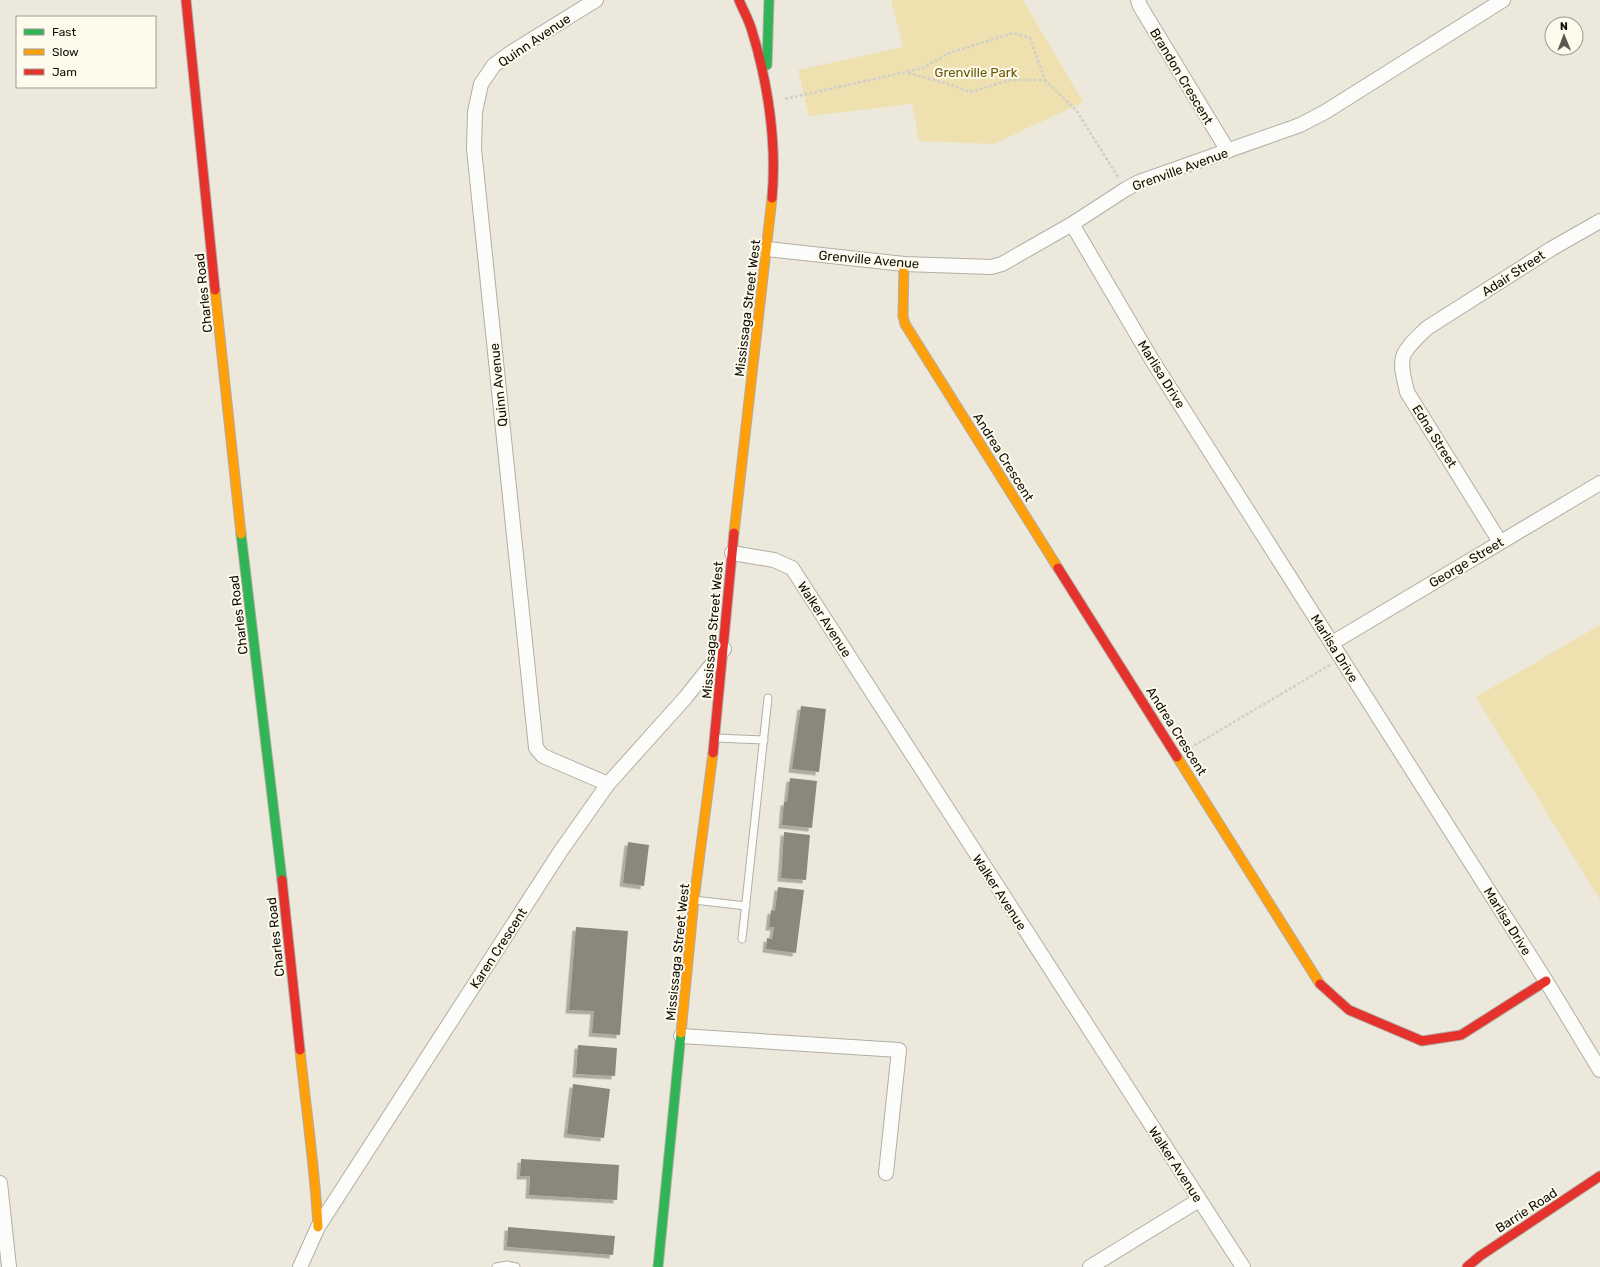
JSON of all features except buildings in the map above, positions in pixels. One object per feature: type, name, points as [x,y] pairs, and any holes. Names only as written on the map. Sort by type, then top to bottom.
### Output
[{"type":"street","name":"Charles Road","points":[[186,0],[233,462],[286,918],[307,1122],[316,1188],[318,1227]]},
{"type":"street","name":"Quinn Avenue","points":[[596,0],[512,52],[494,65],[482,84],[475,112],[474,149],[536,748],[543,756],[608,784]]},
{"type":"street","name":"Mississaga Street West","points":[[658,1267],[694,900],[715,738],[732,553],[774,177],[769,102],[752,30],[739,0]]},
{"type":"street","points":[[766,90],[769,0]]},
{"type":"street","name":"Brandon Crescent","points":[[1138,0],[1140,6],[1228,151]]},
{"type":"street","name":"Grenville Avenue","points":[[767,249],[904,264],[991,267],[1002,264],[1072,224],[1139,182],[1300,125],[1325,112],[1503,0]]},
{"type":"street","name":"Adair Street","points":[[1427,328],[1551,249],[1600,221]]},
{"type":"street","name":"Marlisa Drive","points":[[1072,224],[1152,360],[1546,981],[1600,1070]]},
{"type":"street","name":"Andrea Crescent","points":[[904,264],[903,316],[905,324],[1320,984],[1349,1010],[1422,1041],[1461,1035],[1546,981]]},
{"type":"street","name":"Edna Street","points":[[1427,328],[1413,342],[1403,357],[1403,374],[1407,392],[1500,542]]},
{"type":"street","name":"George Street","points":[[1332,643],[1600,483]]},
{"type":"street","name":"Walker Avenue","points":[[732,553],[774,560],[792,568],[1243,1267]]},
{"type":"street","name":"Karen Crescent","points":[[300,1267],[318,1227],[560,852],[608,784],[686,698],[724,648]]},
{"type":"street","points":[[681,1036],[899,1050],[886,1173]]},
{"type":"street","name":"Barrie Road","points":[[1467,1267],[1487,1251],[1600,1176]]},
{"type":"street","points":[[0,1183],[9,1267]]},
{"type":"street","points":[[1090,1267],[1199,1200]]},
{"type":"lane","points":[[742,939],[768,698]]},
{"type":"lane","points":[[715,738],[764,740]]},
{"type":"lane","points":[[694,900],[746,906]]},
{"type":"lane","points":[[496,1267],[507,1265],[516,1267]]},
{"type":"path","points":[[769,102],[923,68],[949,52],[1013,33],[1030,38],[1045,80],[1076,110],[1126,189]]},
{"type":"path","points":[[906,72],[949,84],[970,92],[1011,80],[1045,80]]},
{"type":"path","points":[[1178,756],[1341,658]]},
{"type":"green space","name":"Grenville Park","points":[[891,0],[1023,0],[1083,102],[994,144],[919,141],[912,104],[809,116],[798,70],[903,47]]},
{"type":"green space","points":[[1600,625],[1600,900],[1476,697]]},
{"type":"traffic: fast","points":[[767,65],[769,0]]},
{"type":"traffic: fast","points":[[241,534],[282,880]]},
{"type":"traffic: fast","points":[[658,1267],[681,1033]]},
{"type":"traffic: slow","points":[[734,533],[772,198]]},
{"type":"traffic: slow","points":[[904,264],[903,316],[905,324],[1058,568]]},
{"type":"traffic: slow","points":[[215,290],[241,534]]},
{"type":"traffic: slow","points":[[681,1033],[694,900],[713,753]]},
{"type":"traffic: slow","points":[[1177,757],[1320,984]]},
{"type":"traffic: slow","points":[[300,1050],[313,1161],[318,1227]]},
{"type":"traffic: jam","points":[[186,0],[215,290]]},
{"type":"traffic: jam","points":[[739,0],[752,31],[767,92],[773,156],[772,198]]},
{"type":"traffic: jam","points":[[713,753],[734,533]]},
{"type":"traffic: jam","points":[[1058,568],[1177,757]]},
{"type":"traffic: jam","points":[[282,880],[300,1050]]},
{"type":"traffic: jam","points":[[1320,984],[1349,1010],[1422,1041],[1461,1035],[1546,981]]},
{"type":"traffic: jam","points":[[1467,1267],[1480,1256],[1600,1176]]}]
